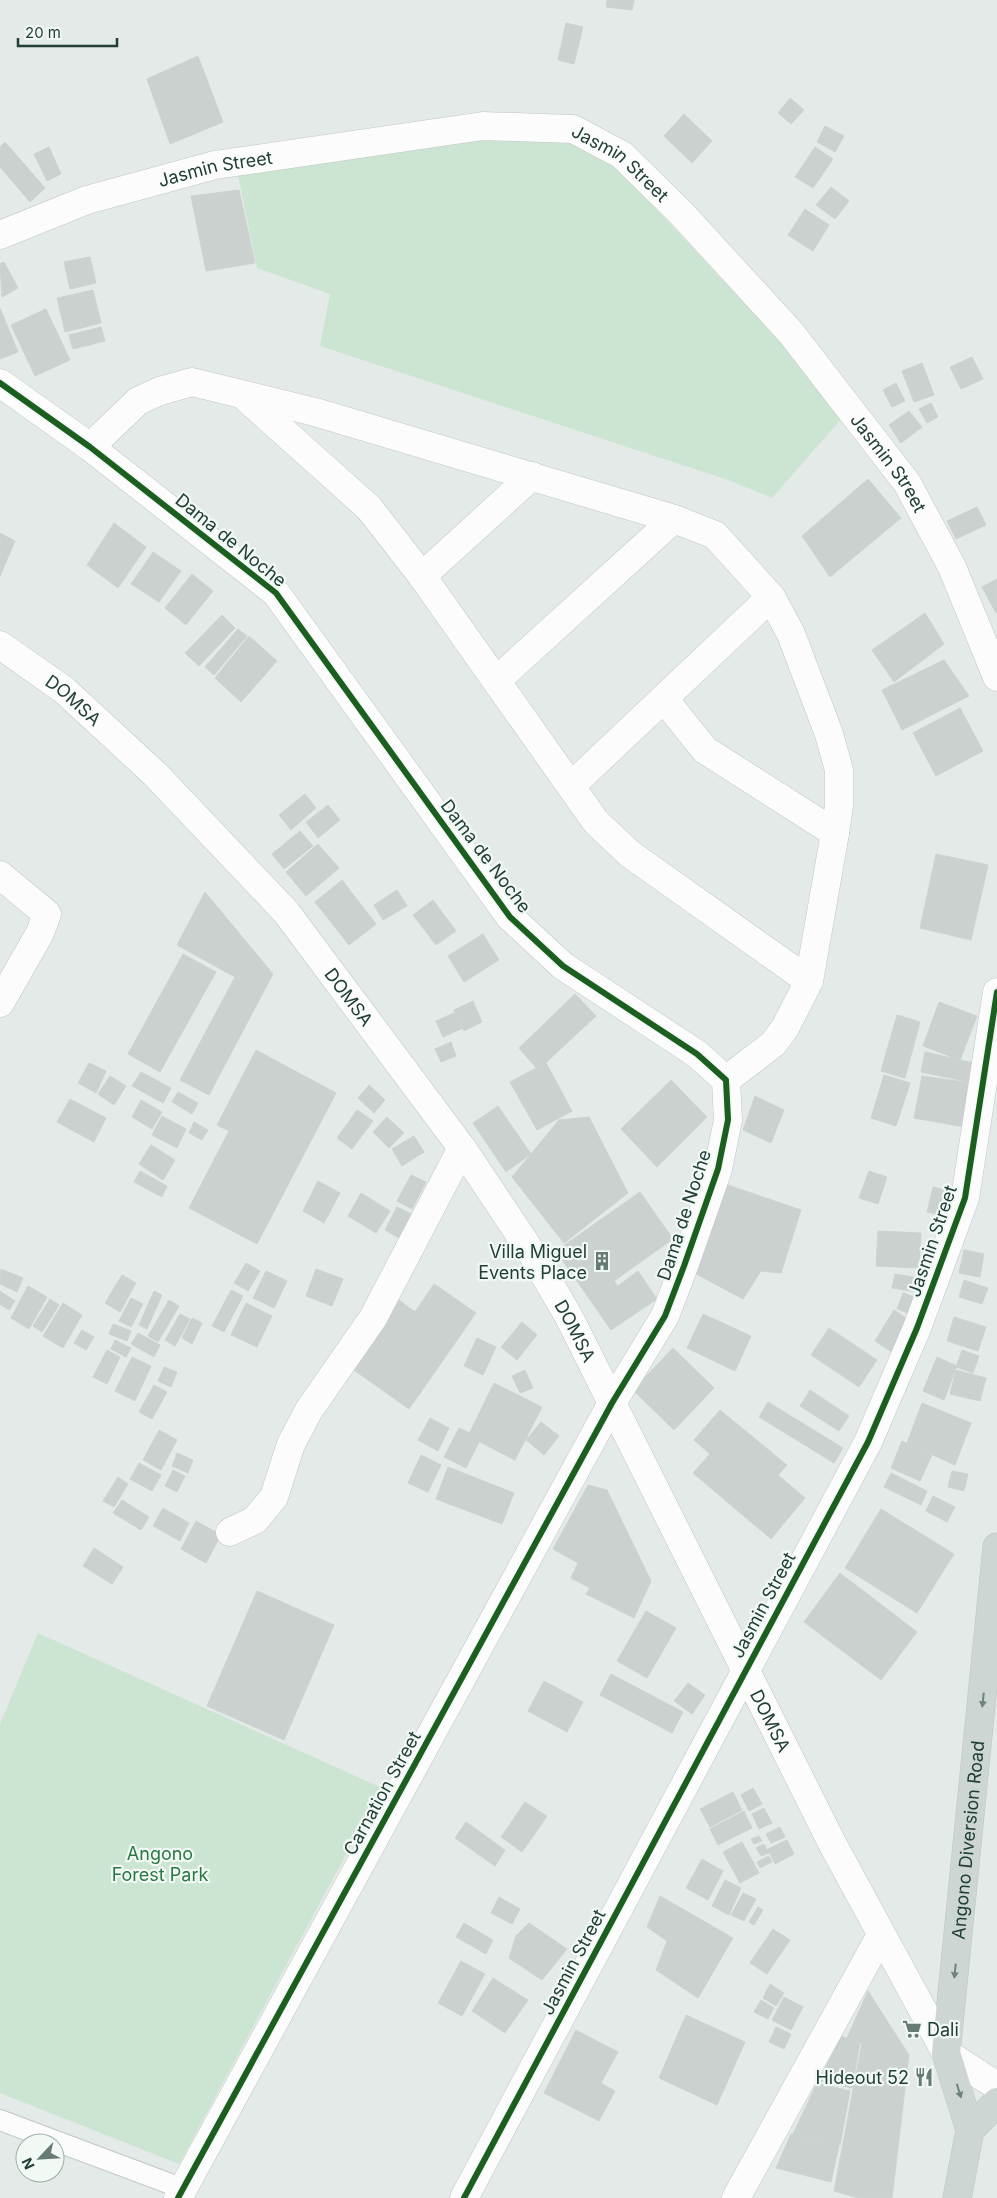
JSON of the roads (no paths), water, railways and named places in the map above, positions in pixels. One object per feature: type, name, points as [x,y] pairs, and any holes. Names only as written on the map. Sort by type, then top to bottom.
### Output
[{"type":"main road","name":"Angono Diversion Road","points":[[957,2198],[970,2130],[946,2052],[992,1668],[997,1547]]},
{"type":"main road","points":[[970,2130],[997,2102]]},
{"type":"street","name":"Jasmin Street","points":[[0,235],[87,200],[215,165],[483,126],[573,129],[622,155],[682,214],[791,333],[889,459],[907,483],[952,567],[997,677]]},
{"type":"street","points":[[90,447],[138,401],[160,391],[192,382],[315,412],[674,519],[715,535],[772,597],[792,634],[832,743],[839,770],[839,806],[809,982],[785,1028],[773,1044],[726,1080]]},
{"type":"street","name":"Dama de Noche","points":[[0,383],[90,447],[276,593],[510,917],[563,966],[697,1054],[726,1080],[728,1120],[718,1169],[684,1266],[665,1316],[612,1403]]},
{"type":"street","points":[[240,393],[369,508],[422,576],[596,822],[630,854],[809,982]]},
{"type":"street","points":[[422,576],[532,476]]},
{"type":"street","points":[[497,680],[674,519]]},
{"type":"street","points":[[571,786],[772,597]]},
{"type":"street","name":"DOMSA","points":[[3,653],[64,690],[155,774],[286,912],[462,1148],[530,1250],[569,1316],[744,1671],[881,1935],[946,2052],[997,2086]]},
{"type":"street","points":[[664,698],[705,750],[835,833]]},
{"type":"street","points":[[0,875],[47,914],[40,933],[0,1002]]},
{"type":"street","name":"Jasmin Street","points":[[464,2198],[868,1442],[917,1328],[965,1198],[997,992]]},
{"type":"street","points":[[230,1532],[255,1520],[274,1497],[291,1444],[304,1418],[374,1318],[462,1148]]},
{"type":"street","name":"Carnation Street","points":[[181,2193],[612,1403]]},
{"type":"street","points":[[736,2198],[881,1935]]},
{"type":"lane","points":[[0,2120],[181,2193]]},
{"type":"place","name":"Villa Miguel Events Place","points":[[602,1261]]},
{"type":"place","name":"Dali","points":[[912,2029]]},
{"type":"place","name":"Hideout 52","points":[[924,2077]]},
{"type":"park label","name":"Angono Forest Park","points":[[160,1864]]}]
